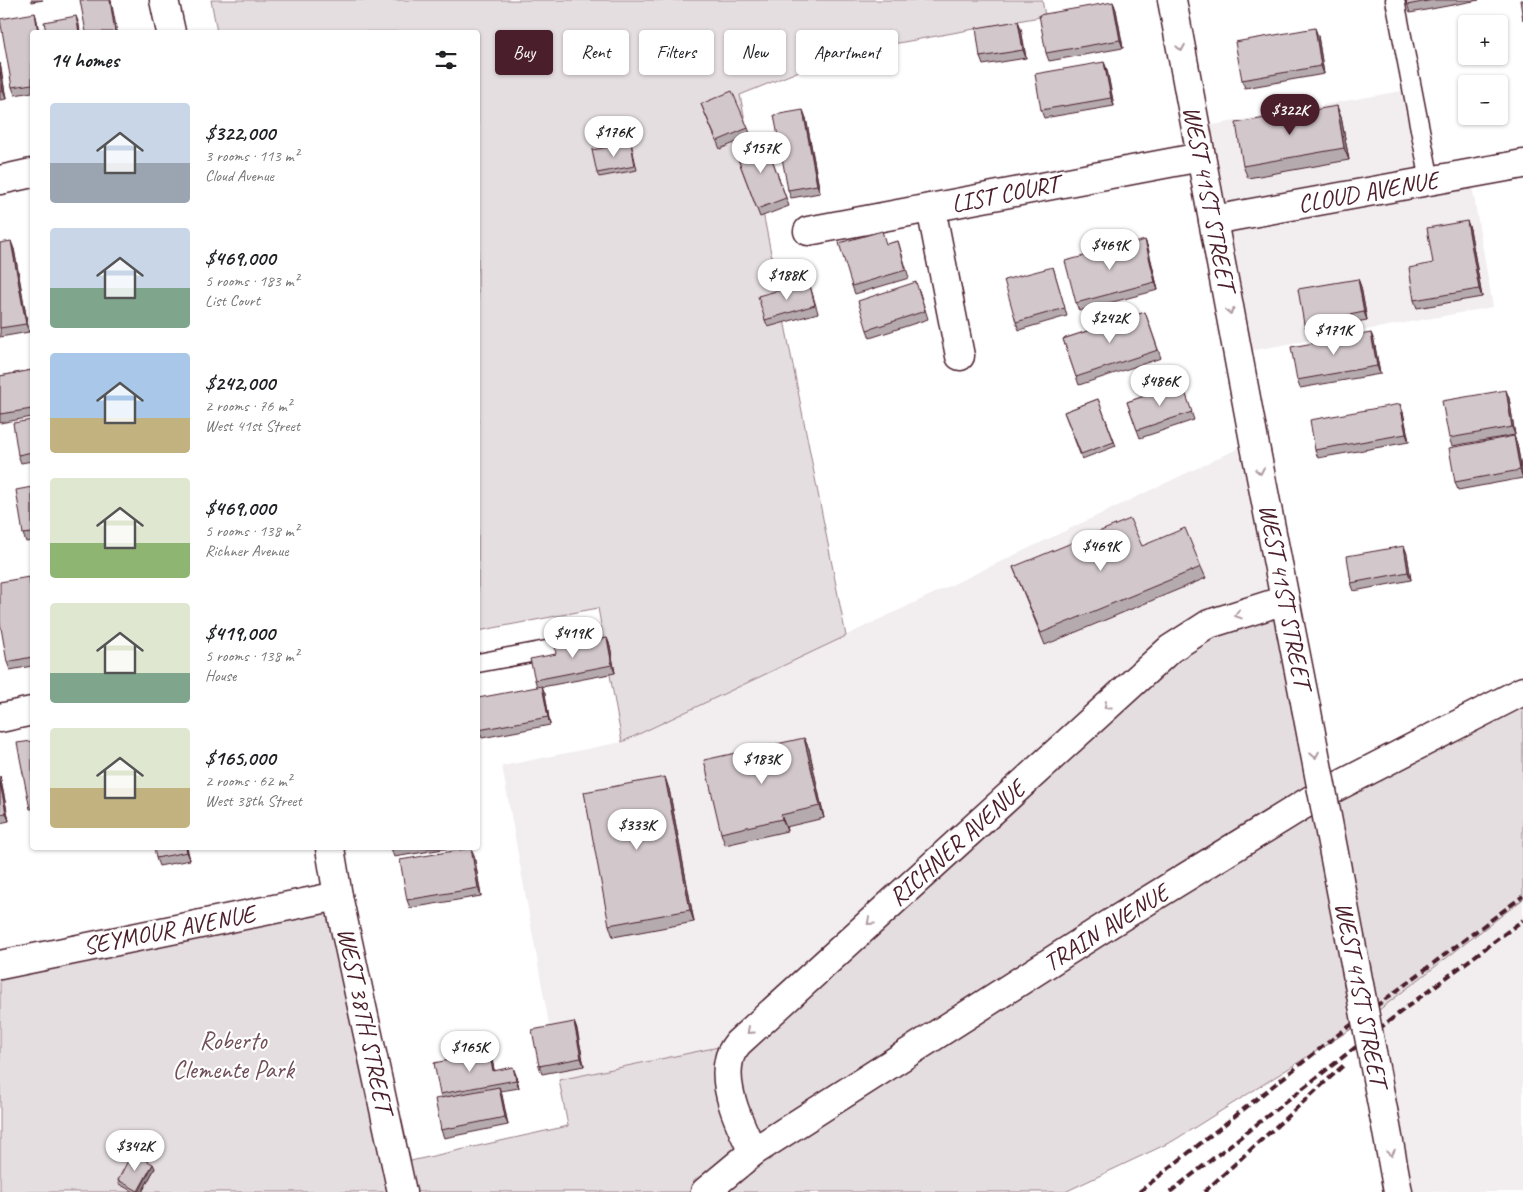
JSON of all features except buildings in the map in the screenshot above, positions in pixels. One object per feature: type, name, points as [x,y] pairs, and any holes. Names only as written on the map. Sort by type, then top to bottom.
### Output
[{"type":"street","points":[[164,0],[170,30]]},
{"type":"street","name":"WEST 41ST STREET","points":[[1172,0],[1398,1192]]},
{"type":"street","name":"LIST COURT","points":[[808,232],[1201,157]]},
{"type":"street","name":"CLOUD AVENUE","points":[[1213,220],[1523,164]]},
{"type":"street","points":[[0,180],[30,173]]},
{"type":"street","points":[[931,208],[960,356]]},
{"type":"street","name":"RICHNER AVENUE","points":[[753,1152],[739,1122],[729,1086],[728,1061],[738,1043],[1170,649],[1209,624],[1285,600]]},
{"type":"street","name":"TRAIN AVENUE","points":[[705,1192],[753,1152],[1108,926],[1311,800],[1523,691]]},
{"type":"street","points":[[0,718],[30,711]]},
{"type":"street","name":"WEST 38TH STREET","points":[[330,850],[338,896],[402,1192]]},
{"type":"street","name":"SEYMOUR AVENUE","points":[[0,965],[338,896]]},
{"type":"lane","points":[[1395,0],[1430,181]]},
{"type":"lane","points":[[480,663],[597,641]]},
{"type":"shaded area","points":[[1412,89],[1430,181],[1470,174],[1493,307],[1238,353],[1196,128]]},
{"type":"shaded area","points":[[1254,441],[1285,600],[738,1043],[559,1080],[502,766],[622,742]]},
{"type":"shaded area","points":[[1523,896],[1523,1192],[1398,1192],[1366,1020]]},
{"type":"green space","points":[[211,0],[1042,0],[1045,16],[898,43],[898,30],[796,30],[796,72],[740,95],[846,636],[622,742],[598,608],[480,631],[480,30],[217,30]]},
{"type":"green space","name":"Roberto Clemente Park","points":[[1285,600],[1324,800],[1523,694],[1523,899],[1366,1020],[1173,1141],[1065,1192],[0,1192],[0,965],[338,896],[397,1164],[568,1126],[559,1080],[738,1043],[1158,660]]},
{"type":"railway","points":[[1139,1192],[1331,1040],[1523,896]]},
{"type":"railway","points":[[1170,1192],[1407,1007],[1523,920]]},
{"type":"railway","points":[[1204,1192],[1345,1064]]}]
